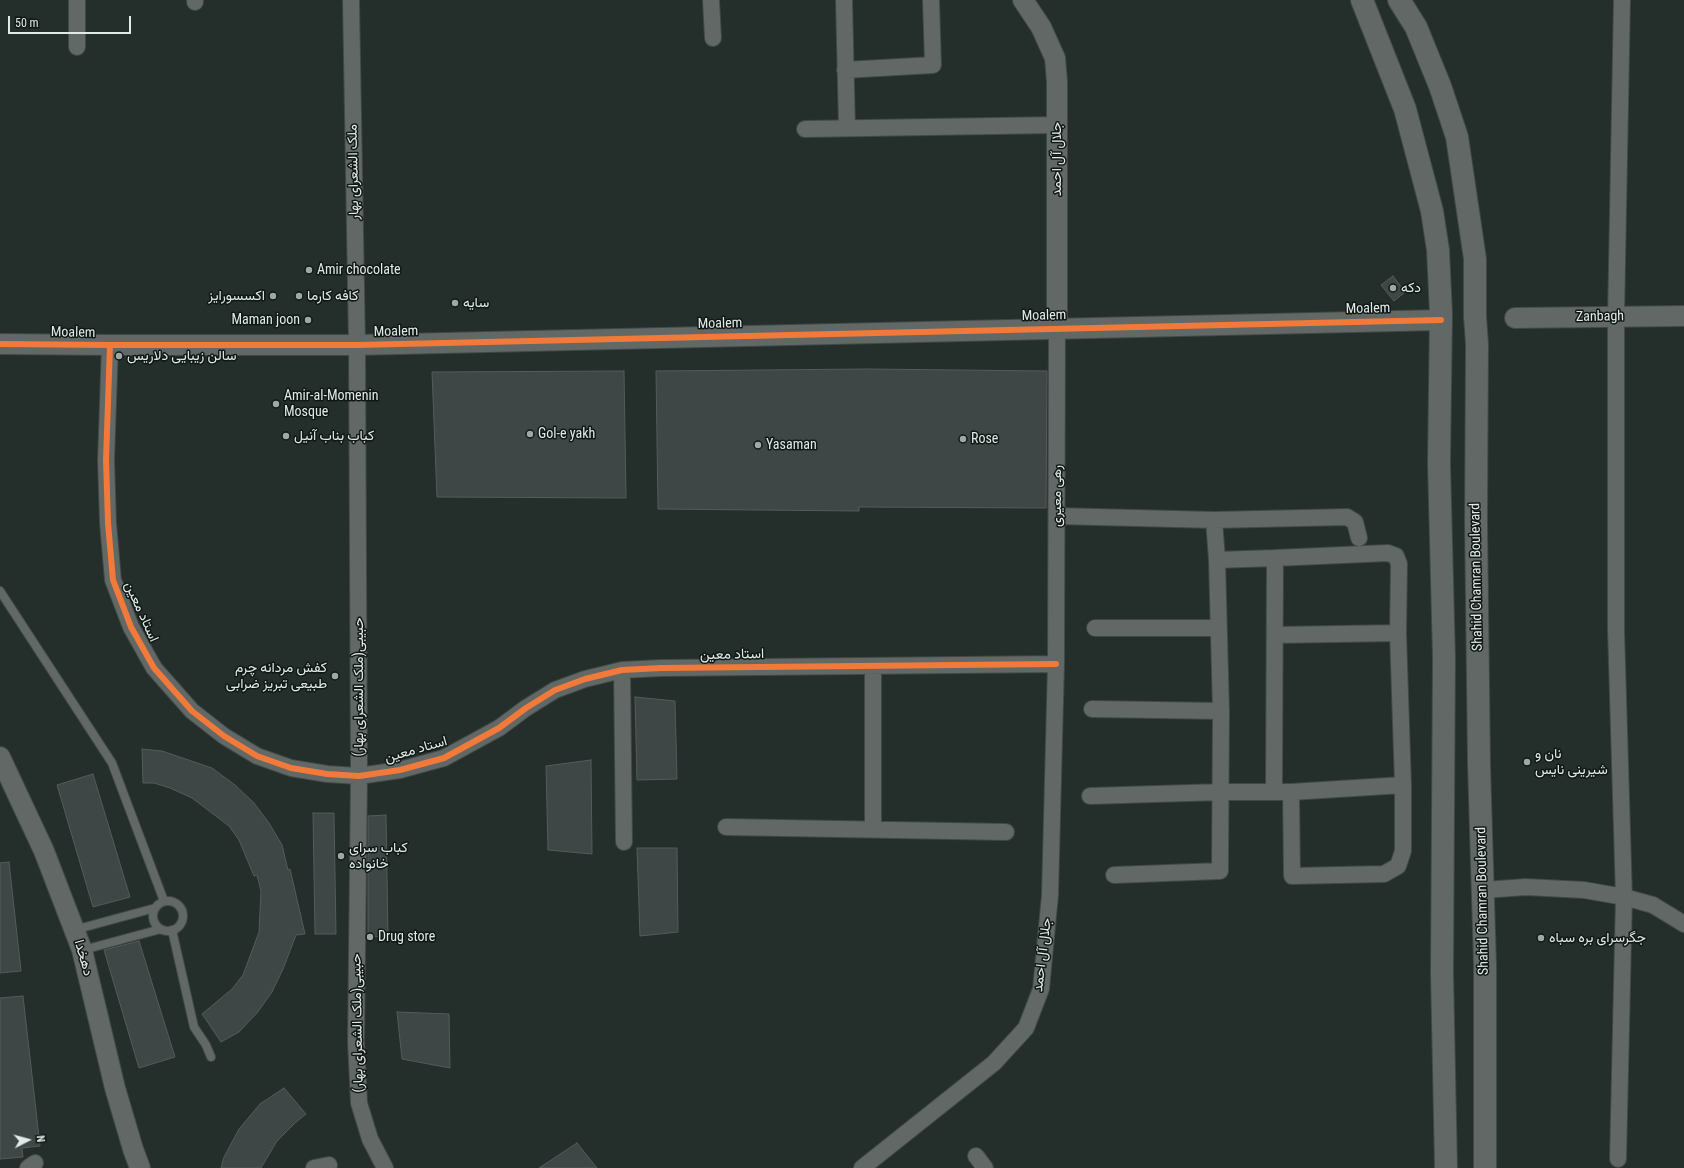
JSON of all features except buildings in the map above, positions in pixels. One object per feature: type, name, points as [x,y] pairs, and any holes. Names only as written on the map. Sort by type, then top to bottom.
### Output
[{"type":"main road","points":[[1362,0],[1405,109],[1432,211],[1438,250],[1441,320],[1439,463],[1444,658],[1442,972],[1446,1168]]},
{"type":"main road","name":"Shahid Chamran Boulevard","points":[[1400,0],[1416,28],[1440,86],[1457,136],[1475,259],[1475,317],[1477,344],[1476,522],[1479,741],[1484,890],[1485,1168]]},
{"type":"main road","points":[[1441,320],[1475,317]]},
{"type":"street","points":[[77,0],[77,47]]},
{"type":"street","name":"ملک الشعرای بهار","points":[[351,0],[357,344]]},
{"type":"street","points":[[711,0],[713,38]]},
{"type":"street","points":[[844,0],[847,128]]},
{"type":"street","points":[[846,70],[933,65],[931,0]]},
{"type":"street","name":"جلال آل احمد","points":[[1023,0],[1041,27],[1055,58],[1057,82],[1057,328]]},
{"type":"street","points":[[1618,1159],[1624,897],[1616,630],[1616,317],[1622,0]]},
{"type":"street","points":[[805,129],[1057,125]]},
{"type":"street","name":"Zanbagh","points":[[1515,318],[1684,316]]},
{"type":"street","name":"Moalem","points":[[0,344],[357,344],[1441,320]]},
{"type":"street","name":"رهی معیری","points":[[1056,664],[1057,328]]},
{"type":"street","name":"حبیبی(ملک الشعرای بهار)","points":[[357,344],[359,776],[356,1042],[359,1103],[370,1139],[385,1168]]},
{"type":"street","name":"استاد معین","points":[[110,345],[106,468],[108,523],[114,580],[131,627],[154,668],[192,711],[224,736],[257,756],[291,768],[327,774],[359,776],[400,770],[444,758],[499,728],[526,708],[555,690],[585,679],[622,670],[661,668],[1056,664]]},
{"type":"street","points":[[1057,516],[1214,520],[1347,516],[1355,522],[1359,538]]},
{"type":"street","points":[[1114,875],[1220,871],[1220,710],[1217,560],[1214,520]]},
{"type":"street","points":[[1217,560],[1388,554],[1396,556],[1399,564],[1398,633],[1403,785],[1403,851],[1398,866],[1384,874],[1292,876],[1291,792]]},
{"type":"street","points":[[1274,558],[1274,792]]},
{"type":"street","points":[[1095,628],[1218,628]]},
{"type":"street","points":[[1275,635],[1398,633]]},
{"type":"street","name":"جلال آل احمد","points":[[862,1168],[994,1063],[1026,1028],[1041,989],[1050,895],[1056,664]]},
{"type":"street","points":[[872,666],[873,829]]},
{"type":"street","points":[[622,670],[624,842]]},
{"type":"street","points":[[1092,709],[1220,710]]},
{"type":"street","name":"دهخدا","points":[[0,757],[44,851],[82,950],[115,1088],[140,1168]]},
{"type":"street","points":[[1090,796],[1221,792],[1291,792],[1403,785]]},
{"type":"street","points":[[726,827],[1006,832]]},
{"type":"street","points":[[1484,890],[1526,887],[1584,890],[1624,897],[1653,905],[1684,924]]},
{"type":"lane","points":[[0,591],[112,763],[164,901]]},
{"type":"lane","points":[[74,930],[155,908],[164,901],[175,902],[182,911],[181,923],[172,930],[161,929],[82,950]]},
{"type":"lane","points":[[155,908],[154,920],[161,929]]},
{"type":"lane","points":[[172,930],[194,1027],[206,1045],[211,1057]]},
{"type":"cycle path","points":[[0,344],[357,345],[1441,320]]},
{"type":"cycle path","points":[[110,345],[106,460],[108,523],[113,580],[131,627],[154,668],[192,711],[224,736],[257,756],[291,768],[327,774],[359,776],[400,770],[444,758],[499,728],[526,708],[555,690],[585,679],[622,670],[661,668],[1056,664]]},
{"type":"place","name":"Amir chocolate","points":[[309,270]]},
{"type":"place","name":"دکه","points":[[1393,288]]},
{"type":"place","name":"اکسسورایز","points":[[273,296]]},
{"type":"place","name":"کافه کارما","points":[[299,296]]},
{"type":"place","name":"سایه","points":[[455,303]]},
{"type":"place","name":"Maman joon","points":[[308,320]]},
{"type":"place","name":"سالن زیبایی دلاریس","points":[[119,356]]},
{"type":"place","name":"Amir-al-Momenin Mosque","points":[[276,404]]},
{"type":"place","name":"Gol-e yakh","points":[[530,434]]},
{"type":"place","name":"کباب بناب آنیل","points":[[286,436]]},
{"type":"place","name":"Rose","points":[[963,439]]},
{"type":"place","name":"Yasaman","points":[[758,445]]},
{"type":"place","name":"کفش مردانه چرم طبیعی تبریز ضرابی","points":[[335,676]]},
{"type":"place","name":"نان و شیرینی نایس","points":[[1527,762]]},
{"type":"place","name":"کباب سرای خانواده","points":[[341,856]]},
{"type":"place","name":"Drug store","points":[[370,937]]},
{"type":"place","name":"جگرسرای بره سباه","points":[[1541,938]]}]
